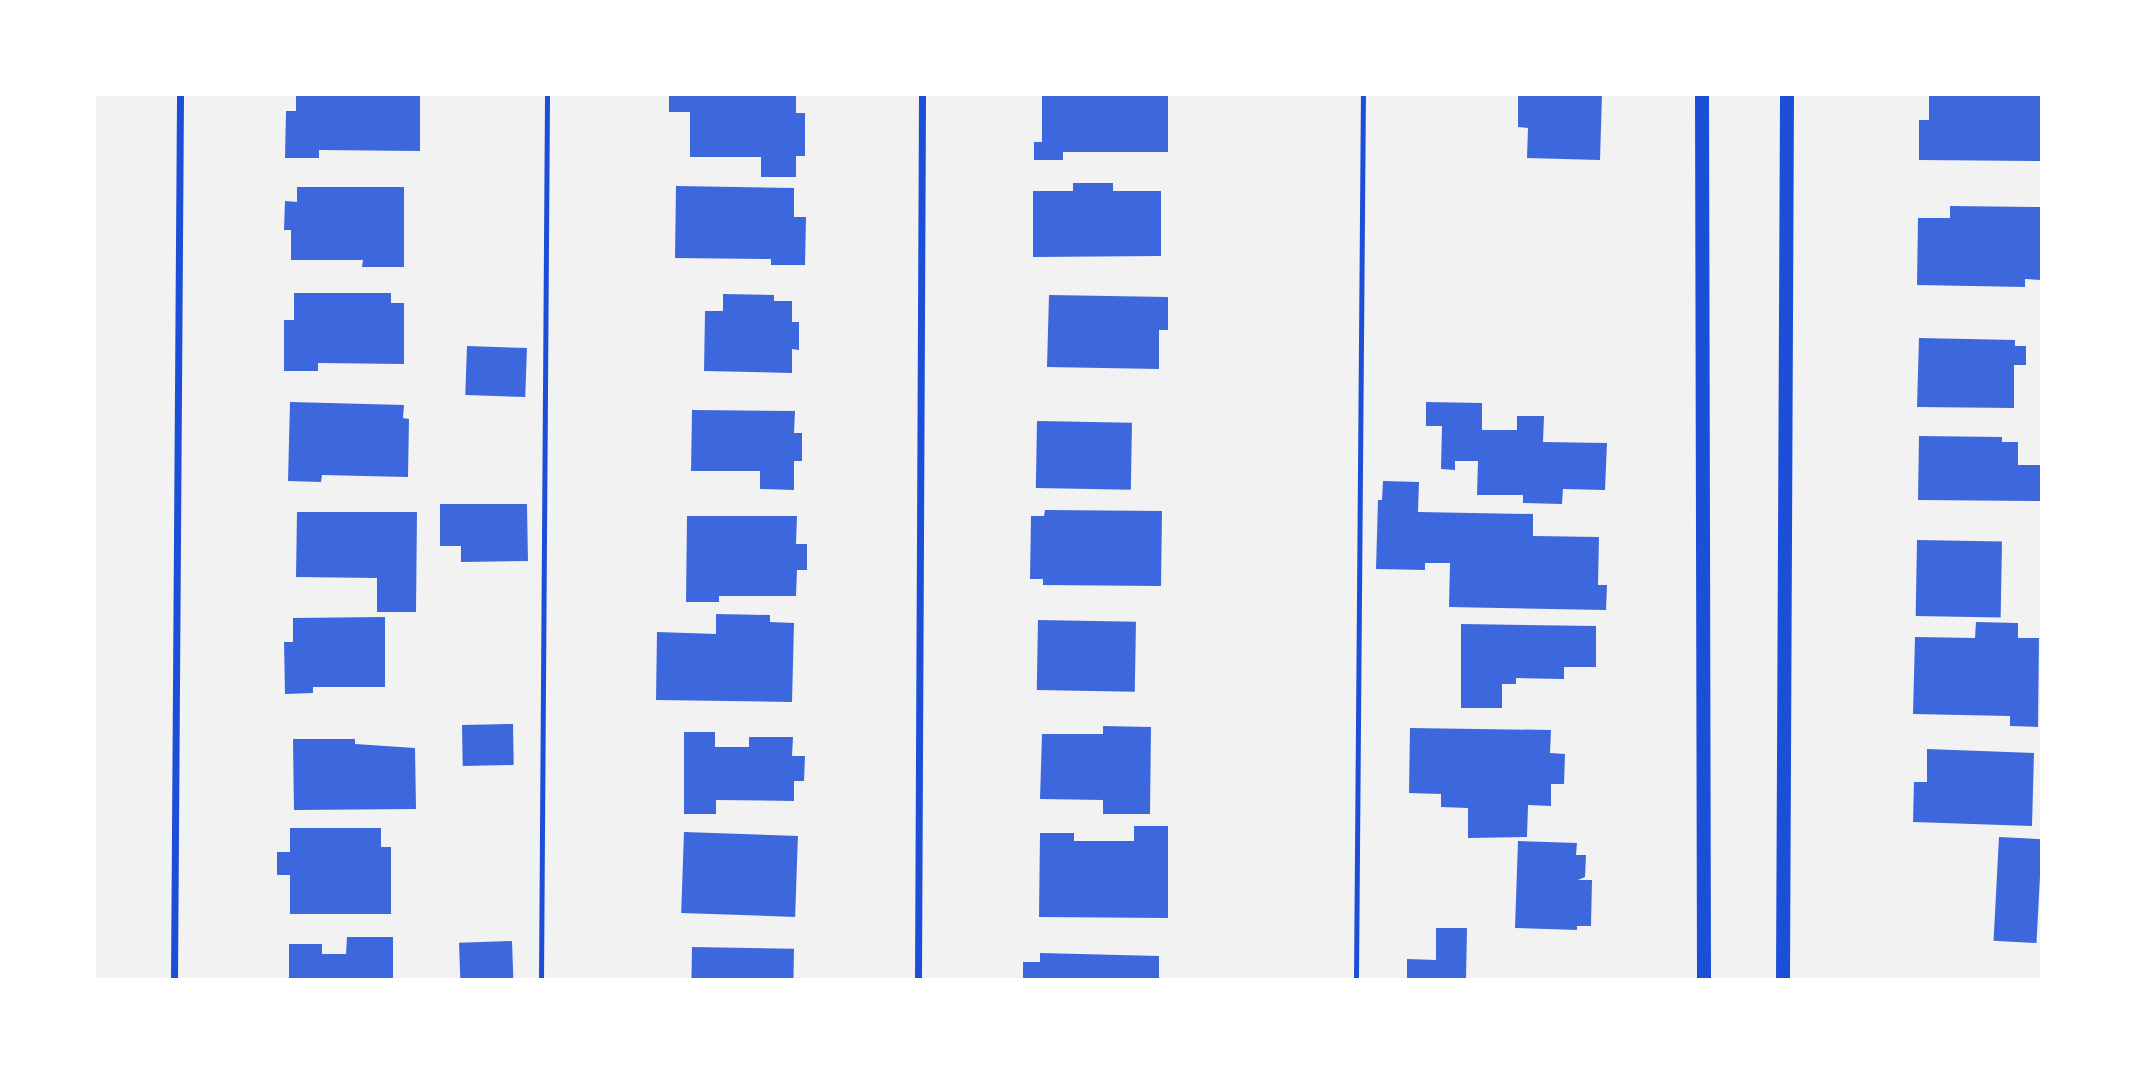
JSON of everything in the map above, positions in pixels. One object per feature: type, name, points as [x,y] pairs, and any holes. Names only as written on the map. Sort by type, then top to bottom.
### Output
[{"type":"main road","points":[[1702,94],[1704,979]]},
{"type":"main road","points":[[1783,979],[1787,94]]},
{"type":"street","points":[[174,979],[180,94]]},
{"type":"street","points":[[918,979],[922,94]]},
{"type":"lane","points":[[541,979],[547,94]]},
{"type":"lane","points":[[1356,979],[1363,94]]},
{"type":"building","points":[[296,94],[420,94],[420,151],[319,150],[319,158],[285,158],[286,111],[296,111]]},
{"type":"building","points":[[669,94],[796,94],[796,113],[805,113],[805,156],[796,156],[796,177],[761,177],[761,157],[690,157],[690,112],[669,112]]},
{"type":"building","points":[[1042,94],[1168,94],[1168,152],[1063,152],[1063,160],[1034,160],[1034,142],[1042,142]]},
{"type":"building","points":[[1518,94],[1602,94],[1600,160],[1527,158],[1528,128],[1518,127]]},
{"type":"building","points":[[1929,94],[2042,94],[2042,161],[1919,160],[1919,120],[1929,120]]},
{"type":"building","points":[[1073,183],[1113,183],[1113,191],[1161,191],[1161,256],[1033,257],[1033,191],[1073,191]]},
{"type":"building","points":[[676,186],[794,188],[794,217],[806,217],[805,265],[771,265],[771,259],[675,258]]},
{"type":"building","points":[[297,187],[404,187],[404,267],[362,267],[363,260],[291,260],[291,230],[284,230],[285,201],[297,202]]},
{"type":"building","points":[[1950,206],[2042,207],[2042,280],[2025,279],[2025,287],[1917,285],[1918,218],[1950,218]]},
{"type":"building","points":[[294,293],[391,293],[391,303],[404,303],[404,364],[318,363],[318,371],[284,371],[284,320],[294,320]]},
{"type":"building","points":[[723,294],[774,295],[774,301],[792,301],[792,322],[799,322],[799,350],[792,349],[792,373],[704,371],[705,311],[723,311]]},
{"type":"building","points":[[1049,295],[1168,297],[1168,330],[1159,330],[1159,369],[1047,367]]},
{"type":"building","points":[[1919,338],[2015,340],[2015,346],[2026,346],[2026,365],[2014,365],[2014,408],[1917,407]]},
{"type":"building","points":[[467,346],[527,348],[525,397],[465,395]]},
{"type":"building","points":[[290,402],[404,405],[403,418],[409,419],[408,477],[322,475],[321,482],[288,481]]},
{"type":"building","points":[[1426,402],[1482,403],[1482,430],[1517,430],[1517,416],[1544,416],[1543,442],[1607,443],[1605,490],[1563,489],[1562,504],[1523,503],[1523,495],[1477,495],[1478,461],[1455,461],[1455,470],[1441,469],[1442,426],[1426,426]]},
{"type":"building","points":[[692,410],[795,411],[794,433],[802,433],[802,461],[794,461],[794,490],[760,489],[760,471],[691,471]]},
{"type":"building","points":[[1037,421],[1132,423],[1131,490],[1036,488]]},
{"type":"building","points":[[1919,436],[2002,437],[2002,442],[2018,442],[2018,465],[2042,465],[2042,501],[1918,500]]},
{"type":"building","points":[[1383,481],[1419,482],[1418,512],[1533,514],[1533,536],[1599,537],[1598,585],[1607,585],[1606,610],[1449,607],[1450,563],[1425,563],[1425,570],[1376,569],[1378,500],[1382,500]]},
{"type":"building","points":[[440,504],[527,504],[528,561],[461,562],[461,546],[440,546]]},
{"type":"building","points":[[1045,510],[1162,511],[1161,586],[1043,585],[1043,579],[1030,579],[1031,516],[1044,516]]},
{"type":"building","points":[[297,512],[417,512],[416,612],[377,612],[377,578],[296,577]]},
{"type":"building","points":[[687,516],[797,516],[796,544],[807,544],[807,570],[797,570],[796,596],[719,596],[719,602],[686,602]]},
{"type":"building","points":[[1917,540],[2002,541],[2001,617],[1916,616]]},
{"type":"building","points":[[716,614],[770,615],[770,622],[794,623],[792,702],[656,700],[657,632],[716,634]]},
{"type":"building","points":[[385,617],[385,687],[313,687],[313,693],[285,694],[284,642],[293,642],[293,618]]},
{"type":"building","points":[[1038,620],[1136,622],[1135,692],[1037,690]]},
{"type":"building","points":[[1976,622],[2018,623],[2018,638],[2039,638],[2038,727],[2010,726],[2010,716],[1913,714],[1915,637],[1975,638]]},
{"type":"building","points":[[1461,624],[1596,626],[1596,667],[1564,667],[1564,679],[1516,678],[1516,684],[1502,684],[1502,708],[1461,708]]},
{"type":"building","points":[[513,724],[514,765],[463,766],[462,725]]},
{"type":"building","points":[[1103,726],[1151,727],[1150,814],[1103,814],[1103,800],[1040,799],[1042,734],[1103,734]]},
{"type":"building","points":[[1410,728],[1551,730],[1550,753],[1565,754],[1564,784],[1551,784],[1551,806],[1528,805],[1527,837],[1468,838],[1468,808],[1441,807],[1441,794],[1409,793]]},
{"type":"building","points":[[684,732],[715,732],[715,747],[749,747],[749,737],[793,737],[792,756],[805,756],[804,781],[794,781],[794,801],[716,800],[716,814],[684,814]]},
{"type":"building","points":[[293,739],[355,739],[355,744],[415,748],[416,809],[294,810]]},
{"type":"building","points":[[1927,749],[2034,753],[2032,826],[1913,822],[1914,782],[1927,782]]},
{"type":"building","points":[[1134,826],[1168,826],[1168,918],[1039,917],[1040,833],[1074,833],[1074,841],[1134,841]]},
{"type":"building","points":[[290,828],[381,828],[381,847],[391,847],[391,914],[290,914],[290,875],[277,875],[277,852],[290,852]]},
{"type":"building","points":[[684,832],[798,836],[795,917],[681,913]]},
{"type":"building","points":[[1999,837],[2042,839],[2036,943],[1994,941]]},
{"type":"building","points":[[1518,841],[1577,843],[1576,855],[1586,855],[1585,877],[1578,880],[1592,880],[1591,926],[1577,926],[1577,930],[1515,928]]},
{"type":"building","points":[[1436,928],[1467,928],[1466,979],[1407,979],[1407,959],[1436,960]]},
{"type":"building","points":[[347,937],[393,937],[393,979],[289,979],[289,944],[322,944],[322,954],[346,954]]},
{"type":"building","points":[[512,941],[513,979],[460,979],[459,943]]},
{"type":"building","points":[[692,947],[794,949],[793,979],[691,979]]},
{"type":"building","points":[[1040,953],[1159,956],[1159,979],[1023,979],[1023,962],[1040,962]]}]
